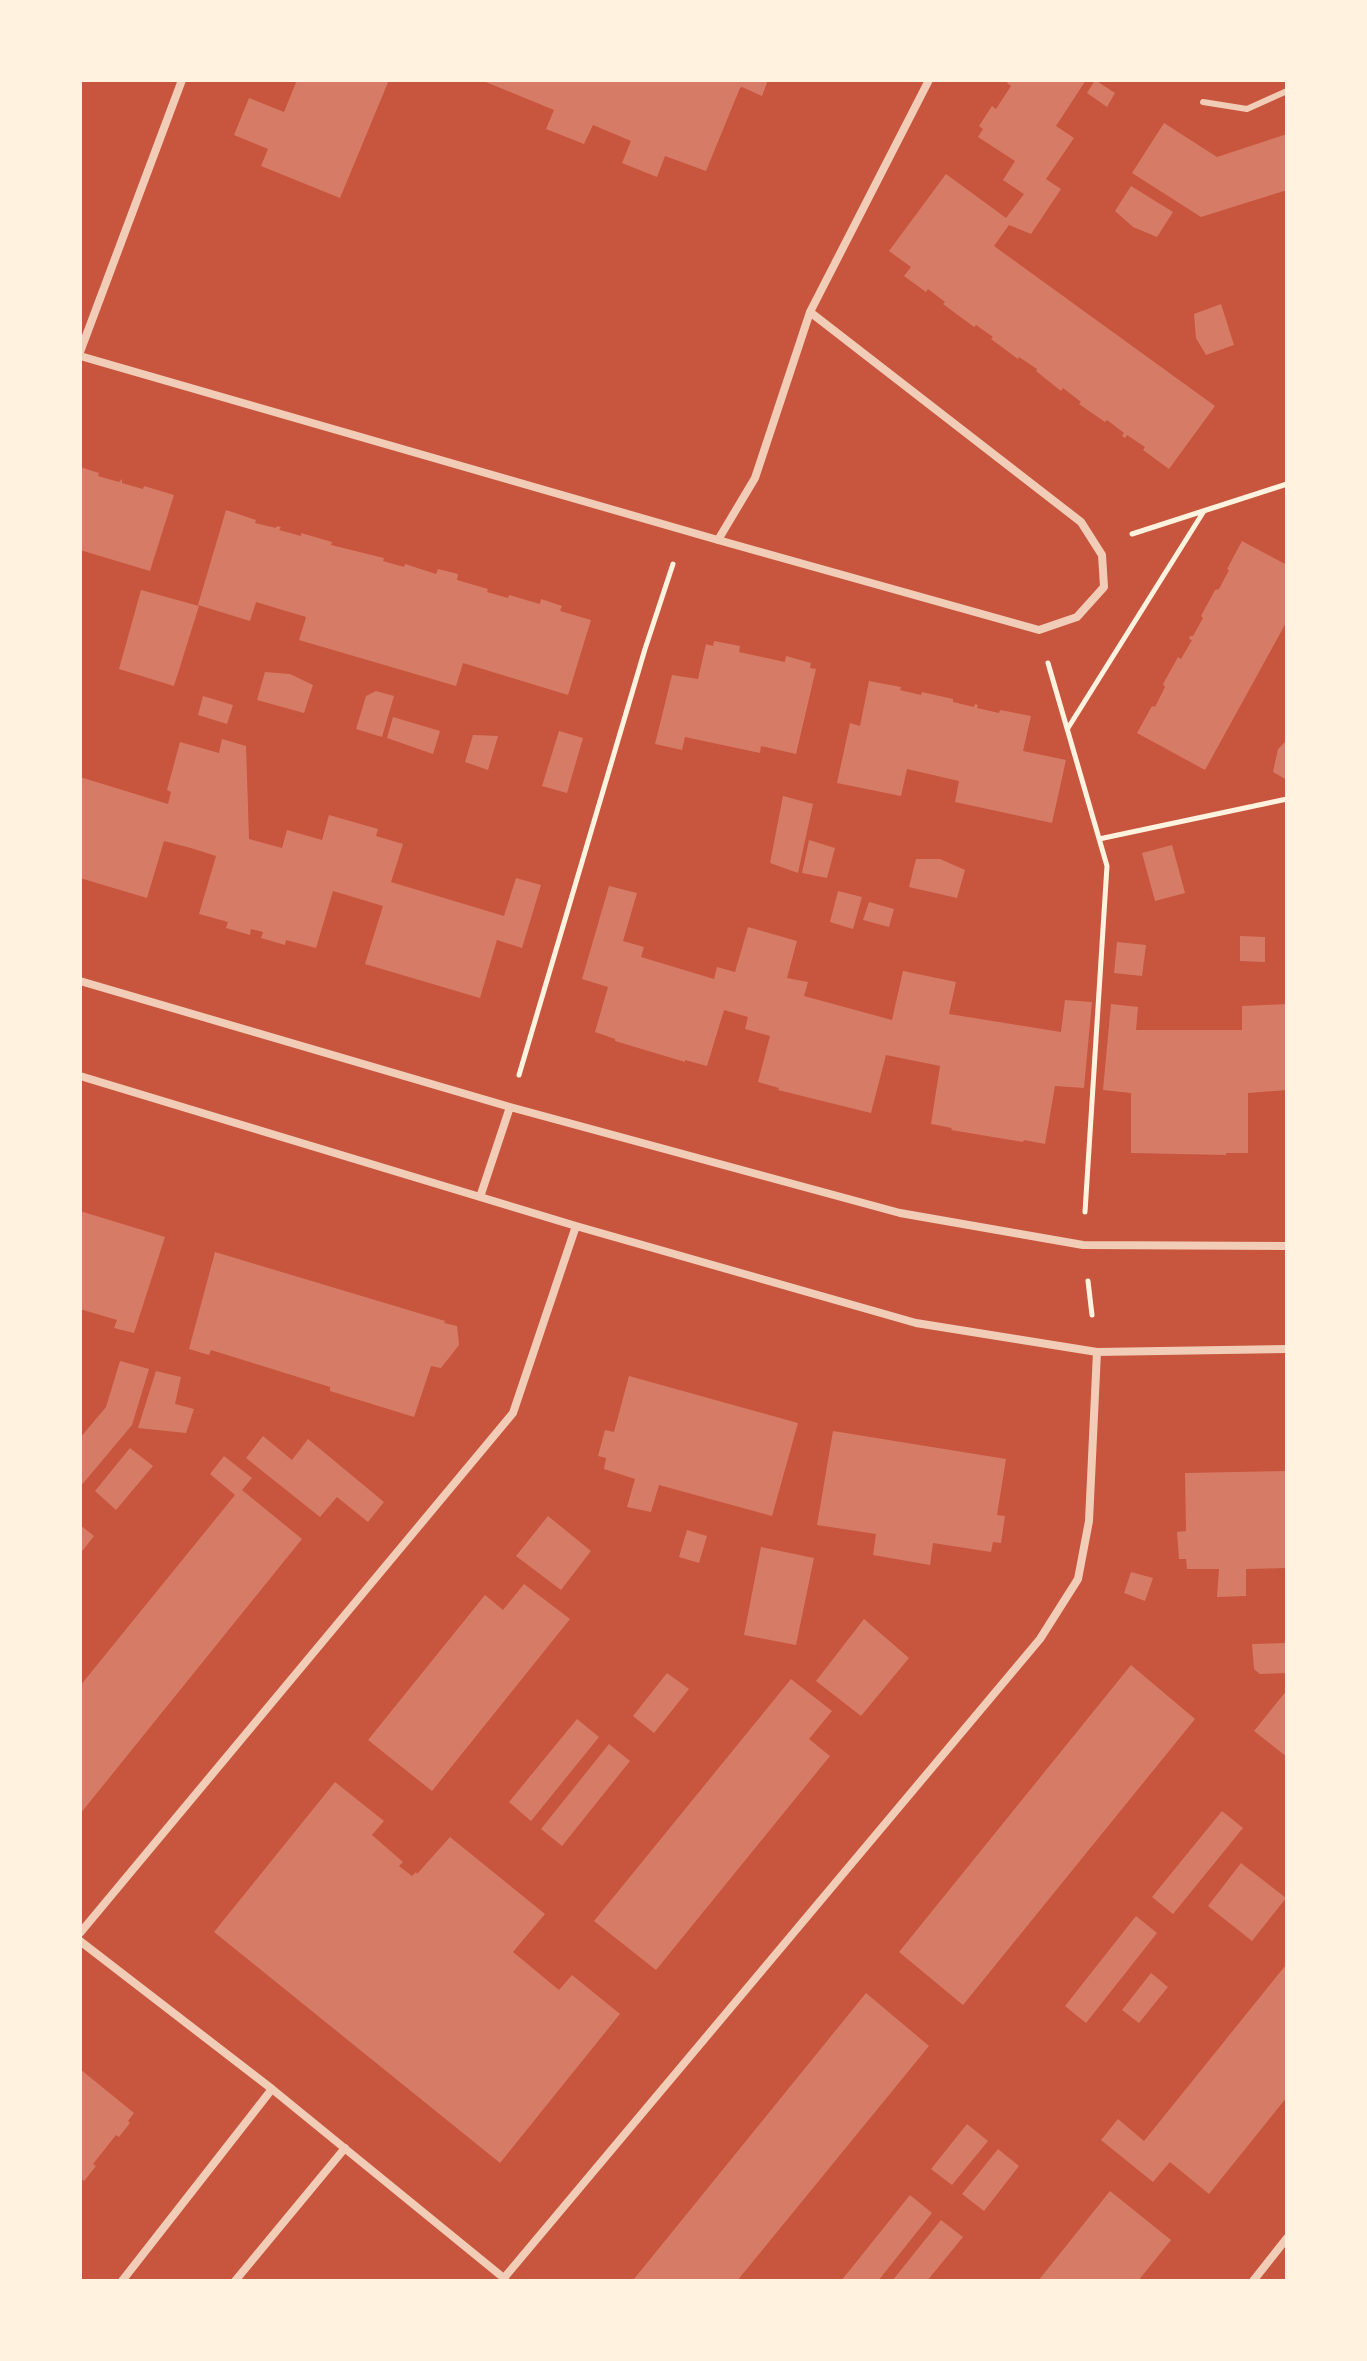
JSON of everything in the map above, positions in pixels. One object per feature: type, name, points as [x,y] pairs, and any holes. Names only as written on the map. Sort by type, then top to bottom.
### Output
[{"type":"street","points":[[182,80],[80,354],[1039,630],[1077,617],[1104,587],[1102,555],[1081,522],[810,312]]},
{"type":"street","points":[[718,540],[755,478],[810,312],[929,80]]},
{"type":"street","points":[[80,981],[510,1107],[900,1213],[1083,1245],[1287,1246]]},
{"type":"street","points":[[80,1076],[576,1226],[916,1323],[1097,1352],[1287,1349]]},
{"type":"street","points":[[480,1197],[510,1107]]},
{"type":"street","points":[[80,1933],[513,1413],[576,1226]]},
{"type":"street","points":[[80,1941],[272,2089],[506,2279],[1040,1639],[1078,1579],[1089,1521],[1097,1352]]},
{"type":"street","points":[[122,2281],[272,2089]]},
{"type":"street","points":[[235,2281],[345,2148]]},
{"type":"street","points":[[1253,2281],[1287,2238]]},
{"type":"lane","points":[[1203,102],[1247,109],[1287,91]]},
{"type":"path","points":[[1096,546],[1287,484]]},
{"type":"path","points":[[1067,728],[1204,511]]},
{"type":"path","points":[[510,1107],[640,664],[684,530]]},
{"type":"path","points":[[1039,630],[1107,866],[1083,1245],[1097,1352]]},
{"type":"path","points":[[1099,839],[1287,799]]},
{"type":"building","points":[[297,80],[389,80],[340,198],[261,166],[268,149],[234,135],[249,98],[284,112]]},
{"type":"building","points":[[481,80],[768,80],[762,96],[740,88],[706,171],[665,156],[657,177],[622,163],[631,141],[593,125],[584,144],[546,129],[554,110]]},
{"type":"building","points":[[1009,80],[1086,80],[1056,126],[1074,138],[1046,179],[1061,189],[1031,234],[1009,225],[994,246],[1215,406],[1169,469],[1143,450],[1145,447],[1127,435],[1125,438],[1122,436],[1124,433],[1107,420],[1105,422],[1079,404],[1081,402],[1063,388],[1061,391],[1037,369],[1018,359],[976,325],[974,327],[928,289],[926,292],[904,276],[911,267],[889,251],[946,174],[1006,218],[1024,194],[1003,180],[1015,161],[978,137],[983,129],[979,126],[992,106],[996,109],[1011,86],[1007,83]]},
{"type":"building","points":[[1095,80],[1115,93],[1107,107],[1087,93]]},
{"type":"building","points":[[1164,123],[1217,157],[1287,134],[1287,190],[1201,217],[1132,173]]},
{"type":"building","points":[[1131,186],[1173,212],[1157,237],[1133,227],[1115,211]]},
{"type":"building","points":[[1221,304],[1234,345],[1206,355],[1196,338],[1194,314]]},
{"type":"building","points":[[80,467],[99,473],[98,476],[119,482],[122,479],[122,483],[174,495],[150,571],[80,550]]},
{"type":"building","points":[[226,510],[256,520],[255,523],[332,542],[331,545],[384,558],[383,561],[404,567],[405,564],[436,574],[438,569],[458,574],[457,580],[508,598],[509,595],[540,604],[541,599],[562,606],[560,611],[591,620],[568,695],[463,663],[456,686],[299,640],[306,617],[256,602],[250,621],[198,605]]},
{"type":"building","points":[[1242,541],[1287,565],[1287,621],[1205,770],[1137,733],[1152,706],[1155,707],[1178,657],[1181,659],[1192,640],[1190,636],[1193,636],[1203,618],[1201,616],[1215,590],[1219,589]]},
{"type":"building","points":[[141,590],[199,606],[174,686],[119,669]]},
{"type":"building","points":[[714,641],[740,646],[739,652],[785,662],[786,656],[811,663],[810,668],[816,669],[796,754],[761,746],[760,753],[685,737],[682,750],[655,744],[672,675],[698,679],[706,644],[713,646]]},
{"type":"building","points":[[265,672],[290,674],[313,685],[304,713],[257,700]]},
{"type":"building","points":[[869,681],[901,687],[900,690],[921,695],[922,692],[953,699],[953,702],[974,707],[975,704],[977,708],[999,713],[1000,710],[1031,716],[1023,751],[1066,760],[1052,823],[955,802],[959,781],[907,769],[901,796],[837,783],[850,723],[860,726]]},
{"type":"building","points":[[376,691],[394,696],[382,737],[356,729],[366,696]]},
{"type":"building","points":[[203,696],[233,705],[227,724],[198,715]]},
{"type":"building","points":[[393,717],[440,731],[433,754],[387,738]]},
{"type":"building","points":[[559,731],[583,738],[567,793],[542,786]]},
{"type":"building","points":[[473,735],[498,736],[488,770],[465,762]]},
{"type":"building","points":[[222,739],[246,746],[249,839],[282,848],[287,830],[322,840],[329,815],[378,829],[376,836],[403,844],[391,882],[504,916],[516,878],[541,885],[522,948],[497,940],[480,998],[365,964],[383,906],[333,891],[316,948],[286,940],[285,945],[261,938],[263,932],[251,929],[250,935],[226,928],[228,922],[199,914],[216,856],[191,848],[164,841],[147,898],[80,878],[80,777],[168,804],[171,792],[167,790],[180,742],[219,753]]},
{"type":"building","points":[[1287,740],[1287,780],[1273,772],[1278,749]]},
{"type":"building","points":[[783,796],[813,804],[798,873],[770,863]]},
{"type":"building","points":[[809,840],[835,848],[827,878],[802,873]]},
{"type":"building","points":[[1172,845],[1185,893],[1155,901],[1142,853]]},
{"type":"building","points":[[916,859],[940,859],[965,870],[957,898],[909,887]]},
{"type":"building","points":[[609,886],[637,893],[623,941],[644,947],[641,957],[714,979],[717,967],[735,972],[748,927],[797,941],[787,978],[808,982],[804,996],[892,1020],[903,971],[956,982],[949,1014],[1061,1032],[1065,1000],[1092,1002],[1084,1088],[1055,1086],[1045,1144],[1023,1142],[931,1124],[940,1066],[886,1055],[871,1113],[778,1090],[758,1082],[770,1036],[745,1029],[748,1017],[724,1010],[707,1066],[615,1041],[595,1032],[608,987],[582,979]]},
{"type":"building","points":[[838,891],[862,897],[853,929],[830,922]]},
{"type":"building","points":[[869,902],[894,909],[889,927],[863,920]]},
{"type":"building","points":[[1240,936],[1265,937],[1265,962],[1240,961]]},
{"type":"building","points":[[1117,942],[1146,945],[1142,976],[1114,973]]},
{"type":"building","points":[[1111,1004],[1138,1007],[1136,1030],[1242,1030],[1242,1006],[1287,1004],[1287,1090],[1248,1093],[1248,1153],[1131,1153],[1131,1093],[1103,1090]]},
{"type":"building","points":[[80,1211],[165,1237],[134,1333],[114,1328],[117,1320],[80,1309]]},
{"type":"building","points":[[215,1252],[445,1321],[457,1326],[459,1345],[441,1368],[431,1366],[414,1417],[211,1350],[209,1355],[189,1349]]},
{"type":"building","points":[[120,1361],[149,1369],[132,1425],[80,1487],[80,1438],[106,1407]]},
{"type":"building","points":[[156,1371],[181,1377],[175,1404],[194,1409],[186,1433],[138,1428]]},
{"type":"building","points":[[629,1376],[798,1423],[772,1516],[659,1485],[651,1512],[627,1507],[635,1479],[604,1469],[606,1458],[598,1456],[605,1430],[614,1432]]},
{"type":"building","points":[[833,1431],[1006,1459],[997,1515],[1005,1516],[1001,1543],[993,1542],[991,1552],[933,1543],[930,1565],[873,1555],[876,1534],[817,1525]]},
{"type":"building","points":[[263,1436],[292,1460],[308,1439],[384,1502],[368,1522],[337,1497],[320,1517],[246,1458]]},
{"type":"building","points":[[130,1448],[153,1466],[116,1510],[95,1491]]},
{"type":"building","points":[[224,1456],[252,1478],[242,1490],[302,1539],[80,1814],[80,1686],[235,1495],[210,1474]]},
{"type":"building","points":[[1287,1471],[1287,1568],[1246,1569],[1246,1596],[1217,1597],[1219,1569],[1187,1569],[1186,1559],[1179,1559],[1177,1532],[1186,1531],[1185,1473]]},
{"type":"building","points":[[548,1516],[591,1551],[561,1590],[516,1556]]},
{"type":"building","points":[[80,1525],[94,1536],[80,1554]]},
{"type":"building","points":[[687,1530],[707,1536],[699,1563],[679,1557]]},
{"type":"building","points":[[761,1547],[814,1558],[796,1645],[744,1635]]},
{"type":"building","points":[[1131,1572],[1153,1578],[1145,1601],[1124,1593]]},
{"type":"building","points":[[524,1584],[570,1619],[432,1791],[368,1740],[485,1595],[503,1610]]},
{"type":"building","points":[[864,1619],[909,1658],[861,1716],[816,1681]]},
{"type":"building","points":[[1287,1643],[1287,1673],[1260,1674],[1254,1669],[1252,1644]]},
{"type":"building","points":[[1131,1665],[1195,1719],[963,2005],[899,1952]]},
{"type":"building","points":[[667,1673],[689,1689],[654,1733],[633,1716]]},
{"type":"building","points":[[791,1679],[832,1711],[809,1739],[830,1756],[656,1970],[594,1921]]},
{"type":"building","points":[[1287,1690],[1287,1757],[1254,1731]]},
{"type":"building","points":[[577,1719],[599,1737],[531,1821],[509,1802]]},
{"type":"building","points":[[609,1744],[630,1761],[562,1846],[541,1829]]},
{"type":"building","points":[[335,1782],[384,1821],[372,1835],[403,1862],[399,1866],[412,1876],[450,1837],[545,1914],[513,1952],[559,1990],[572,1975],[620,2014],[500,2163],[214,1932]]},
{"type":"building","points":[[1222,1811],[1243,1828],[1173,1914],[1152,1897]]},
{"type":"building","points":[[1241,1863],[1286,1898],[1252,1941],[1208,1906]]},
{"type":"building","points":[[1136,1916],[1157,1933],[1086,2023],[1065,2006]]},
{"type":"building","points":[[1285,1966],[1287,2097],[1209,2194],[1170,2162],[1153,2182],[1101,2140],[1118,2119],[1144,2141]]},
{"type":"building","points":[[1151,1973],[1168,1987],[1139,2023],[1122,2010]]},
{"type":"building","points":[[866,1993],[929,2046],[737,2281],[636,2281],[634,2279]]},
{"type":"building","points":[[80,2069],[134,2113],[119,2137],[116,2135],[93,2164],[96,2166],[84,2181],[80,2178]]},
{"type":"building","points":[[967,2124],[988,2141],[952,2185],[931,2169]]},
{"type":"building","points":[[998,2149],[1019,2166],[984,2211],[962,2194]]},
{"type":"building","points":[[1110,2191],[1171,2240],[1138,2281],[1038,2281]]},
{"type":"building","points":[[910,2195],[932,2213],[878,2281],[841,2281]]},
{"type":"building","points":[[941,2220],[963,2237],[927,2281],[892,2281]]}]
